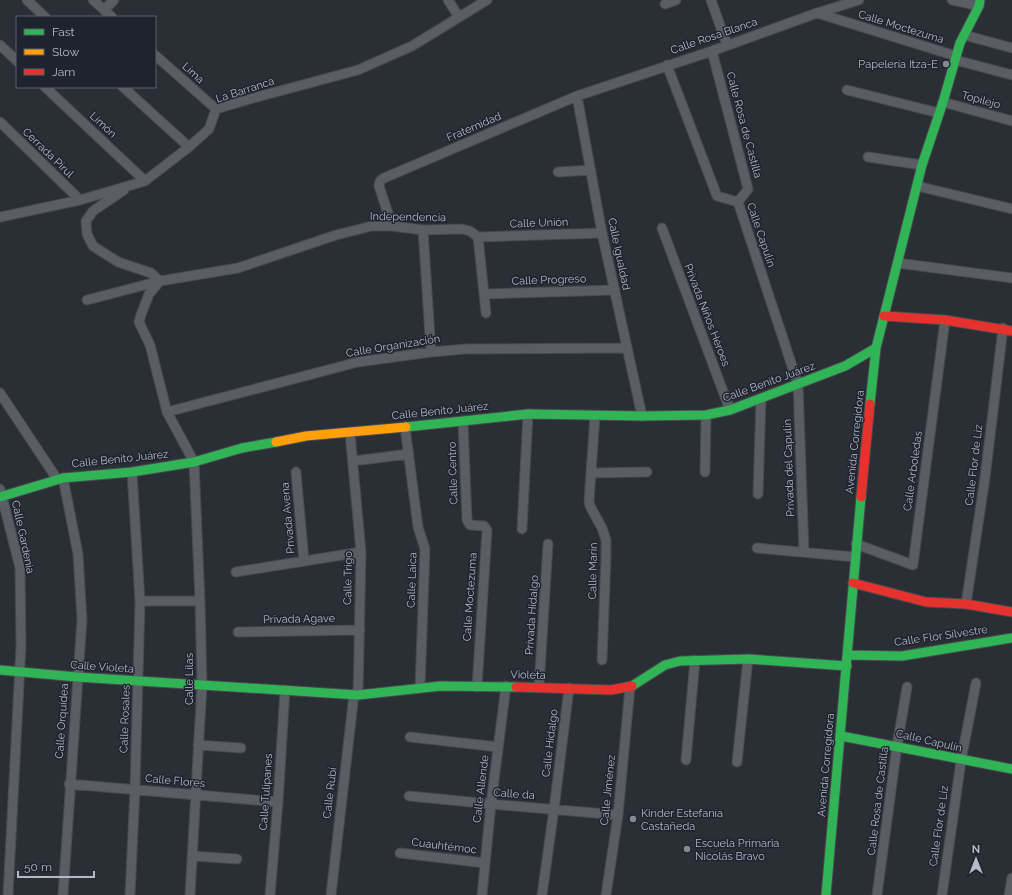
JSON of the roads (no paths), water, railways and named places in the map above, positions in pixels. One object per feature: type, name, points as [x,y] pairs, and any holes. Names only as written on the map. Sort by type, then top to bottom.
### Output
[{"type":"street","points":[[27,0],[45,16]]},
{"type":"street","points":[[93,0],[111,16]]},
{"type":"street","points":[[104,10],[114,0]]},
{"type":"street","points":[[448,0],[459,17]]},
{"type":"street","name":"La Barranca","points":[[3,216],[80,200],[145,181],[189,147],[209,129],[216,110],[250,99],[358,70],[412,46],[487,0]]},
{"type":"street","points":[[664,4],[676,0]]},
{"type":"street","points":[[712,0],[727,45]]},
{"type":"street","name":"Calle Rosa Blanca","points":[[577,96],[712,51],[817,13],[859,0]]},
{"type":"street","points":[[952,0],[979,3]]},
{"type":"street","name":"Avenida Corregidora","points":[[826,895],[848,655],[856,544],[876,348],[922,165],[943,102],[955,58],[960,43],[979,3],[986,0]]},
{"type":"street","name":"Calle Moctezuma","points":[[817,13],[1012,75]]},
{"type":"street","points":[[964,35],[1012,48]]},
{"type":"street","points":[[0,45],[16,60]]},
{"type":"street","name":"Calle Rosa de Castilla","points":[[712,51],[748,189],[738,202]]},
{"type":"street","name":"Lima","points":[[156,56],[216,110]]},
{"type":"street","name":"Calle Capulín","points":[[667,65],[717,196],[738,202],[798,384]]},
{"type":"street","name":"Limón","points":[[46,88],[145,181]]},
{"type":"street","points":[[124,88],[189,147]]},
{"type":"street","points":[[847,90],[939,113]]},
{"type":"street","name":"Calle Igualdad","points":[[577,96],[602,233],[642,416]]},
{"type":"street","name":"Fraternidad","points":[[392,226],[379,186],[380,181],[384,178],[577,96]]},
{"type":"street","name":"Topilejo","points":[[943,102],[1012,121]]},
{"type":"street","name":"Cerrada Pirul","points":[[0,122],[80,200]]},
{"type":"street","points":[[868,157],[922,165]]},
{"type":"street","points":[[558,172],[591,170]]},
{"type":"street","points":[[132,185],[93,211],[86,221],[88,234],[93,246],[101,252],[118,262],[151,273],[160,281],[149,294],[140,322],[150,345],[167,412],[194,462]]},
{"type":"street","points":[[917,186],[1012,209]]},
{"type":"street","points":[[0,209],[3,216]]},
{"type":"street","name":"Independencia","points":[[86,300],[160,281],[238,268],[336,235],[372,226],[392,226],[423,230],[462,229],[470,231],[478,237]]},
{"type":"street","name":"Privada Niños Héroes","points":[[662,228],[730,410]]},
{"type":"street","points":[[423,230],[431,352]]},
{"type":"street","name":"Calle Unión","points":[[478,237],[602,233]]},
{"type":"street","points":[[478,237],[486,313]]},
{"type":"street","points":[[898,263],[1012,278]]},
{"type":"street","name":"Calle Progreso","points":[[484,294],[615,290]]},
{"type":"street","points":[[884,316],[945,320],[1007,330]]},
{"type":"street","name":"Calle Arboledas","points":[[856,544],[913,565],[945,320]]},
{"type":"street","name":"Calle Flor de Liz","points":[[966,604],[1007,330]]},
{"type":"street","name":"Calle Organización","points":[[167,412],[358,362],[465,349],[627,348]]},
{"type":"street","name":"Calle Benito Juárez","points":[[1,494],[60,478],[132,472],[194,462],[242,448],[306,436],[350,433],[528,414],[595,416],[706,415],[730,410],[845,366],[876,348]]},
{"type":"street","name":"Privada del Capulín","points":[[798,384],[804,552]]},
{"type":"street","points":[[0,393],[60,478]]},
{"type":"street","points":[[758,494],[761,399]]},
{"type":"street","points":[[522,529],[528,414]]},
{"type":"street","points":[[705,472],[706,415]]},
{"type":"street","name":"Calle Marín","points":[[595,416],[590,506],[602,528],[606,540],[602,660]]},
{"type":"street","name":"Calle Centro","points":[[463,421],[468,524]]},
{"type":"street","name":"Calle Laica","points":[[405,427],[418,527],[426,549],[420,688]]},
{"type":"street","name":"Calle Trigo","points":[[350,433],[361,552],[360,630],[356,695]]},
{"type":"street","points":[[353,461],[409,454]]},
{"type":"street","name":"Calle Lilas","points":[[190,895],[202,685],[194,462]]},
{"type":"street","name":"Calle Rosales","points":[[130,895],[140,601],[132,472]]},
{"type":"street","name":"Privada Avena","points":[[296,472],[304,561]]},
{"type":"street","points":[[591,473],[648,472]]},
{"type":"street","name":"Calle Orquídea","points":[[60,478],[78,554],[82,619],[63,895]]},
{"type":"street","name":"Calle Gardenia","points":[[1,494],[20,568],[21,646],[8,895]]},
{"type":"street","name":"Calle Moctezuma","points":[[468,524],[484,526],[487,530],[477,687]]},
{"type":"street","name":"Privada Hidalgo","points":[[539,687],[548,544]]},
{"type":"street","points":[[757,548],[855,557]]},
{"type":"street","points":[[236,572],[361,552]]},
{"type":"street","points":[[854,582],[926,602],[966,604],[1012,612]]},
{"type":"street","points":[[140,601],[200,602]]},
{"type":"street","name":"Privada Agave","points":[[238,632],[360,630]]},
{"type":"street","name":"Calle Flor Silvestre","points":[[848,655],[902,656],[1012,638]]},
{"type":"street","points":[[737,762],[748,659]]},
{"type":"street","name":"Violeta","points":[[202,685],[356,695],[389,693],[441,686],[506,686],[611,690],[630,687],[665,665],[680,661],[748,659],[847,666]]},
{"type":"street","points":[[686,760],[695,660]]},
{"type":"street","name":"Calle Violeta","points":[[0,670],[77,677],[202,685]]},
{"type":"street","name":"Calle Flor de Liz","points":[[942,895],[961,761],[976,683]]},
{"type":"street","name":"Calle Allende","points":[[482,895],[491,804],[506,686]]},
{"type":"street","name":"Calle Jiménez","points":[[606,895],[618,815],[630,687]]},
{"type":"street","name":"Calle Rosa de Castilla","points":[[877,895],[897,746],[907,687]]},
{"type":"street","name":"Calle Hidalgo","points":[[542,895],[569,688]]},
{"type":"street","name":"Calle Tulipanes","points":[[270,895],[285,690]]},
{"type":"street","name":"Calle Rubí","points":[[331,895],[356,695]]},
{"type":"street","name":"Calle Capulín","points":[[841,736],[897,746],[961,761],[1012,769]]},
{"type":"street","points":[[410,737],[498,747]]},
{"type":"street","points":[[198,745],[241,748]]},
{"type":"street","name":"Calle Flores","points":[[70,784],[278,802]]},
{"type":"street","name":"Calle da","points":[[409,796],[618,815]]},
{"type":"street","name":"Cuauhtémoc","points":[[400,853],[485,863]]},
{"type":"street","points":[[192,856],[238,859]]},
{"type":"street","points":[[1009,895],[1012,878]]},
{"type":"place","name":"Papelería Itza-E","points":[[946,64]]},
{"type":"place","name":"Kinder Estefanía Castañeda","points":[[633,819]]},
{"type":"place","name":"Escuela Primaria Nicolás Bravo","points":[[687,849]]}]
